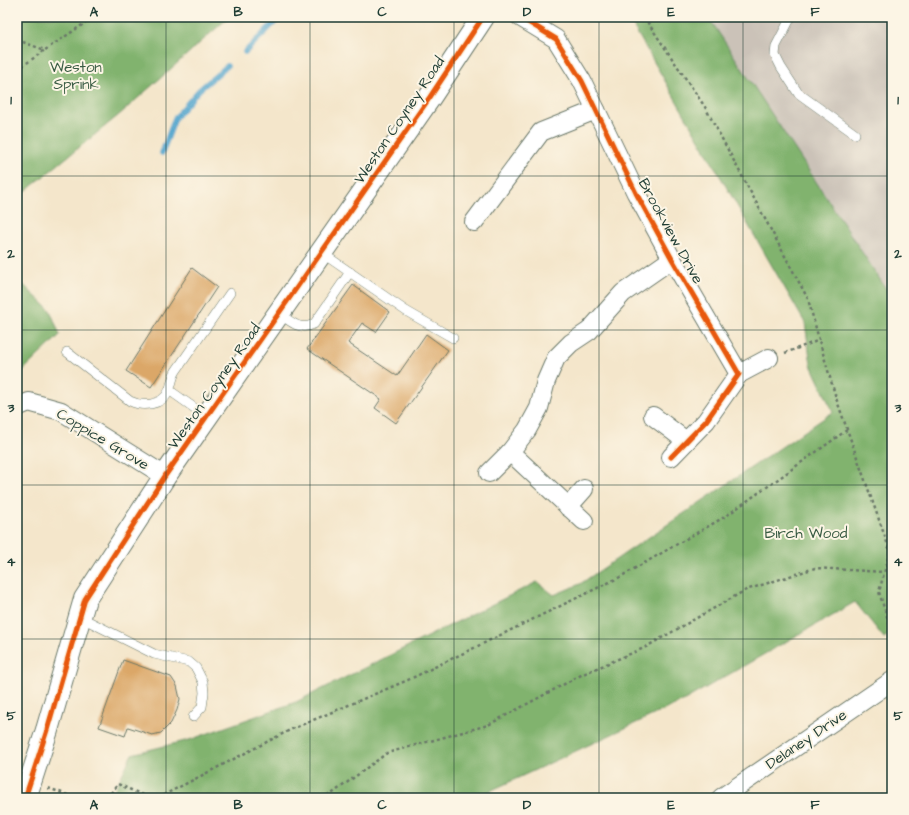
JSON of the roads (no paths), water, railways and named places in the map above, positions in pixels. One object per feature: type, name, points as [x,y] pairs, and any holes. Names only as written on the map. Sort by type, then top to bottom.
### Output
[{"type":"street","name":"Weston Coyney Road","points":[[28,789],[85,599],[165,476],[280,314],[430,97],[483,17]]},
{"type":"street","name":"Brookview Drive","points":[[520,17],[556,39],[582,81],[636,193],[672,259],[739,374]]},
{"type":"street","points":[[474,222],[541,132],[596,110]]},
{"type":"street","points":[[489,473],[510,452],[527,430],[540,408],[546,381],[556,358],[570,343],[589,331],[623,293],[672,259]]},
{"type":"street","points":[[671,457],[706,421],[739,374],[769,358]]},
{"type":"street","name":"Coppice Grove","points":[[17,407],[29,402],[61,411],[165,476]]},
{"type":"street","points":[[653,416],[686,441]]},
{"type":"street","points":[[510,452],[584,521]]},
{"type":"street","points":[[568,506],[584,489]]},
{"type":"street","name":"Delaney Drive","points":[[721,798],[892,681]]},
{"type":"lane","points":[[791,17],[776,46],[775,55],[781,67],[798,93],[855,134]]},
{"type":"lane","points":[[322,253],[406,311],[453,338]]},
{"type":"lane","points":[[280,314],[298,327],[314,324],[350,272]]},
{"type":"lane","points":[[67,352],[130,401],[145,405],[154,403],[161,399],[169,390],[172,377],[230,293]]},
{"type":"lane","points":[[169,390],[207,417]]},
{"type":"lane","points":[[80,617],[154,654],[189,662],[196,668],[203,682],[204,693],[202,707],[193,717]]},
{"type":"waterway","points":[[245,52],[280,17]]},
{"type":"waterway","points":[[162,153],[175,118],[199,90],[227,66]]},
{"type":"park label","name":"Weston Sprink","points":[[76,76]]},
{"type":"park label","name":"Birch Wood","points":[[806,533]]}]
